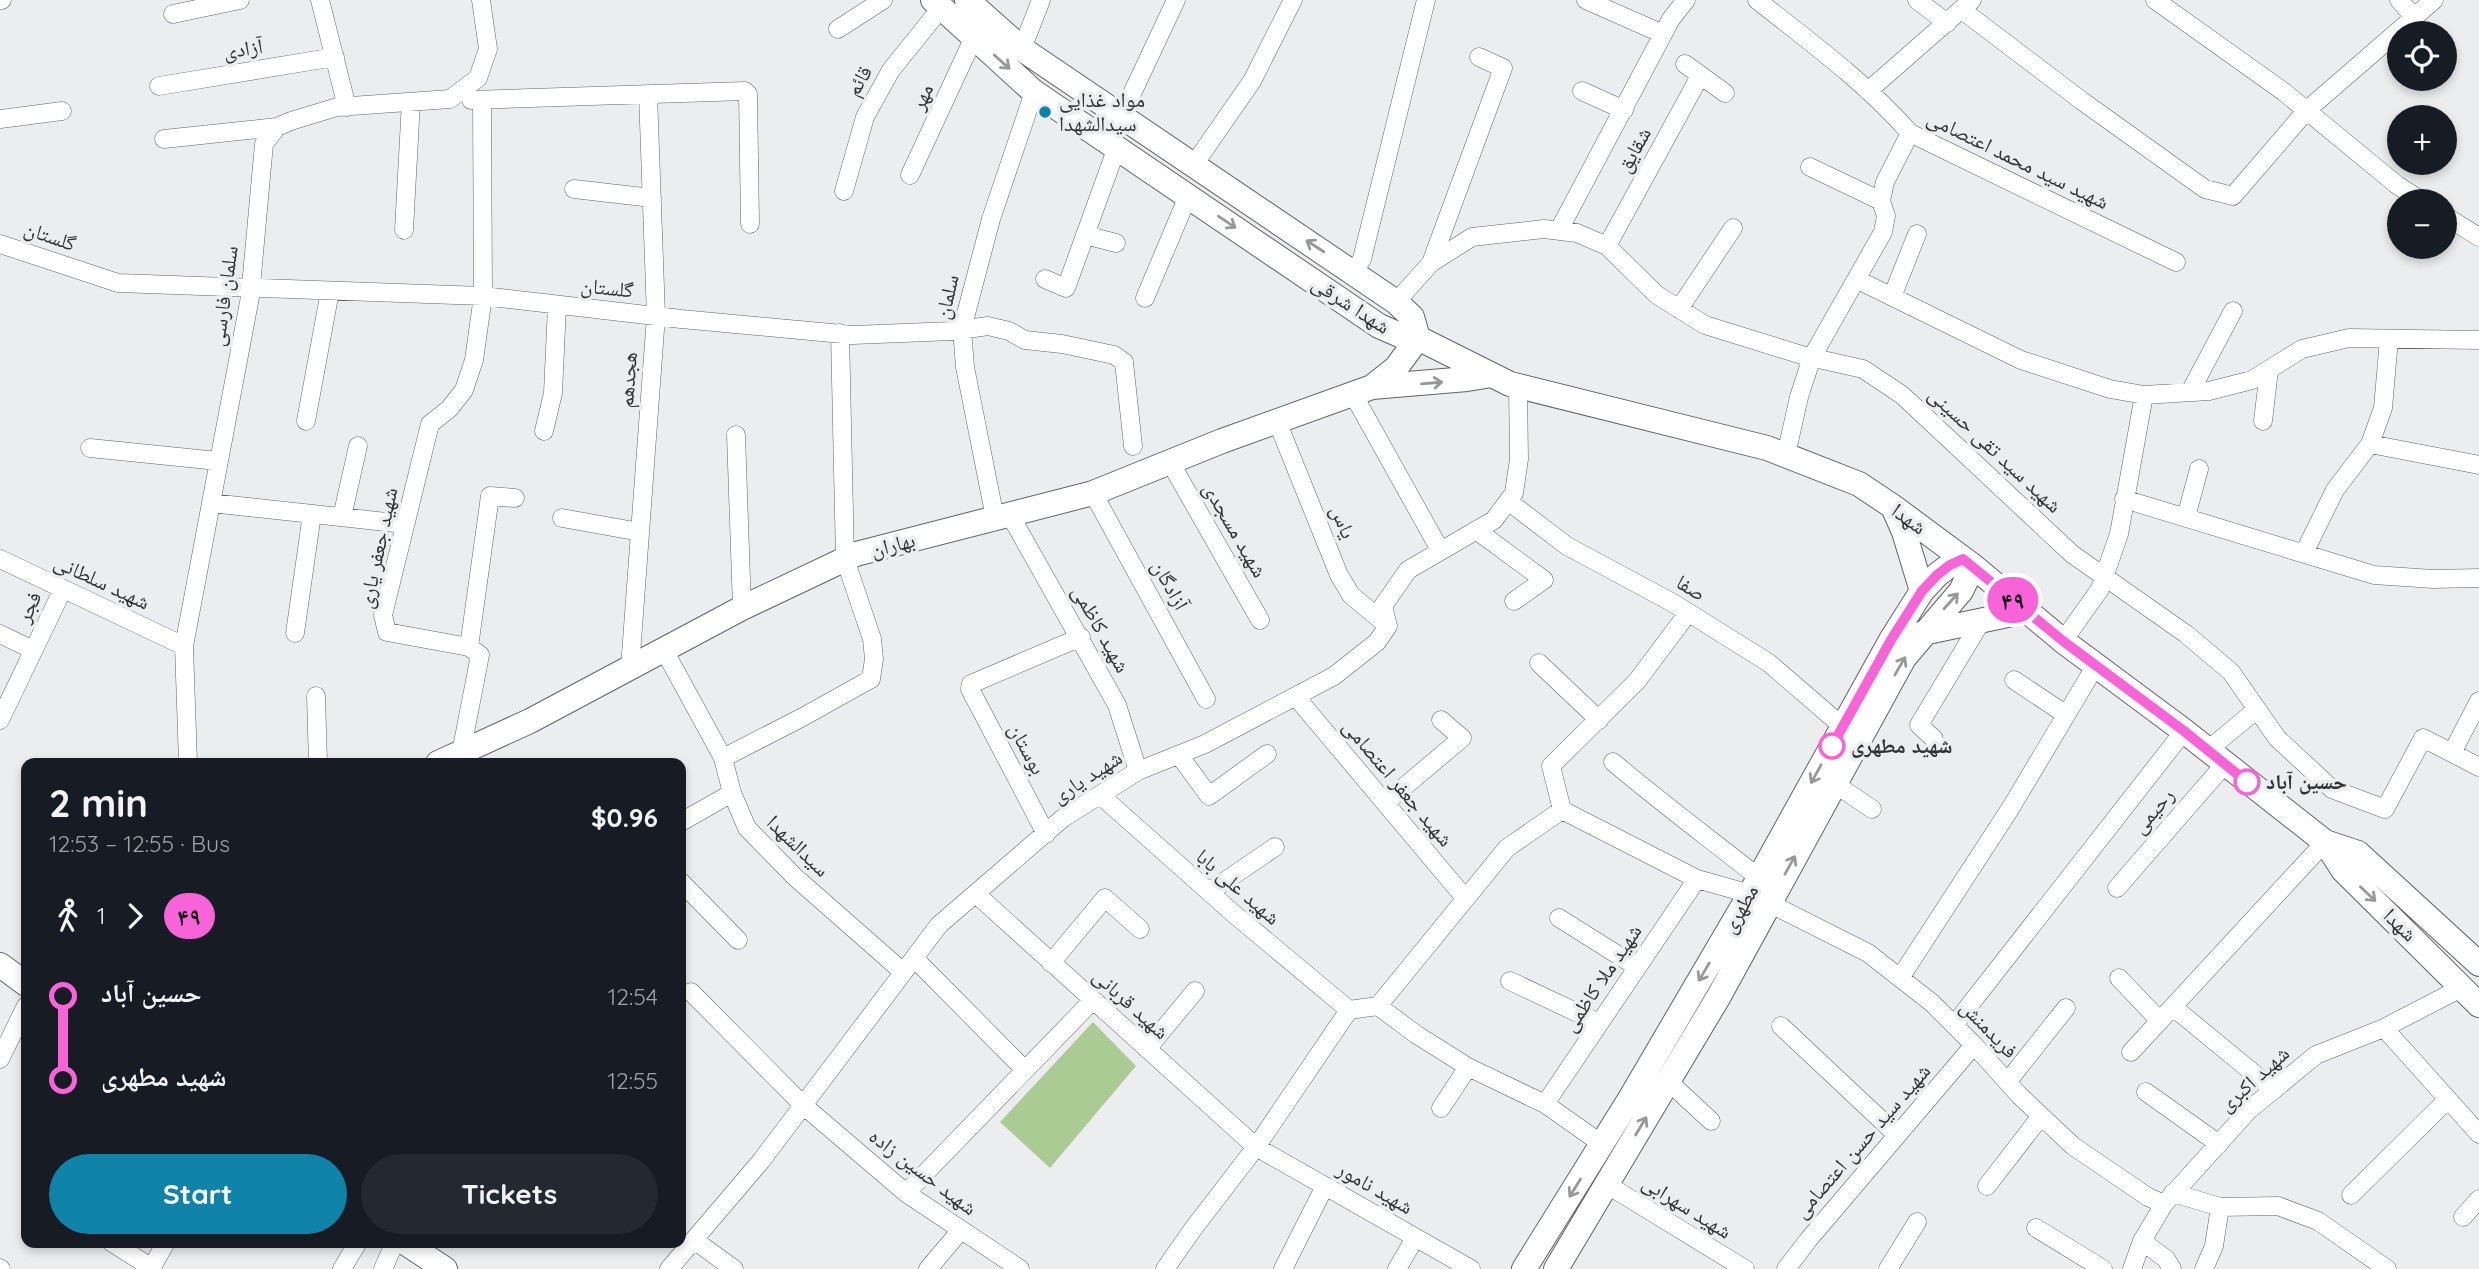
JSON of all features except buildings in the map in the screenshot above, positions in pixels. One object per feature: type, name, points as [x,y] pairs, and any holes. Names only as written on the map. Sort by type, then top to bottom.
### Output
[{"type":"main road","name":"شهدا شرقی","points":[[937,4],[1034,92],[1379,326],[1402,336],[1418,338],[1412,317],[1396,302],[1022,49],[967,0]]},
{"type":"main road","name":"شهدا","points":[[1418,338],[1518,386],[1767,448],[1859,485],[1892,506],[1968,563],[2063,641],[2184,731],[2325,842],[2343,870],[2471,996]]},
{"type":"main road","points":[[1363,391],[1396,368],[1418,338]]},
{"type":"main road","points":[[1363,391],[1492,375]]},
{"type":"main road","name":"بهاران","points":[[448,758],[530,721],[742,608],[856,554],[1093,493],[1363,391]]},
{"type":"main road","points":[[1892,506],[1904,532],[1922,591]]},
{"type":"main road","name":"مطهری","points":[[1524,1269],[1759,892],[1835,784],[1904,658],[1961,591],[1968,563],[1950,565],[1937,575],[1922,591],[1891,640],[1842,726],[1759,892],[1719,996],[1556,1269]]},
{"type":"main road","points":[[1923,633],[2026,611]]},
{"type":"main road","name":"شهدا","points":[[2325,842],[2358,853],[2477,960]]},
{"type":"main road","points":[[0,965],[21,980]]},
{"type":"main road","points":[[413,1248],[445,1269]]},
{"type":"street","points":[[173,14],[240,0]]},
{"type":"street","points":[[320,0],[347,107]]},
{"type":"street","points":[[450,99],[478,78],[488,49],[481,0]]},
{"type":"street","points":[[838,29],[883,0]]},
{"type":"street","points":[[1022,49],[1041,0]]},
{"type":"street","points":[[1121,117],[1176,0]]},
{"type":"street","points":[[1193,166],[1252,81],[1293,0]]},
{"type":"street","points":[[1354,272],[1362,259],[1426,0]]},
{"type":"street","points":[[1586,0],[1663,34]]},
{"type":"street","points":[[1559,230],[1663,34],[1686,0]]},
{"type":"street","name":"شهید سید محمد اعتصامی","points":[[1756,0],[1840,65],[1910,134],[2176,262]]},
{"type":"street","points":[[1917,0],[1947,23]]},
{"type":"street","points":[[2155,0],[2307,110],[2403,189]]},
{"type":"street","points":[[2399,0],[2415,18]]},
{"type":"street","points":[[1868,91],[1967,5],[2082,102],[2205,189],[2232,196],[2307,110],[2434,0]]},
{"type":"street","name":"قائم","points":[[844,191],[865,117],[891,70],[937,4]]},
{"type":"street","name":"مهر","points":[[911,175],[974,37]]},
{"type":"street","name":"آزادی","points":[[159,86],[335,57]]},
{"type":"street","points":[[1431,263],[1503,68],[1479,57]]},
{"type":"street","points":[[1685,64],[1725,93]]},
{"type":"street","name":"شقایق","points":[[1607,246],[1700,76]]},
{"type":"street","points":[[164,139],[277,127],[290,121],[347,107],[450,99],[745,91],[748,94],[750,224]]},
{"type":"street","points":[[1582,91],[1624,110]]},
{"type":"street","name":"سلمان","points":[[1003,516],[965,367],[962,329],[991,219],[1034,92]]},
{"type":"street","name":"هجدهم","points":[[630,668],[656,316],[648,94]]},
{"type":"street","name":"شهید جعفر یاری","points":[[469,647],[387,632],[383,615],[430,424],[449,409],[464,390],[474,360],[483,296],[482,100]]},
{"type":"street","points":[[404,230],[411,102]]},
{"type":"street","points":[[0,120],[62,111]]},
{"type":"street","name":"سلمان فارسی","points":[[188,758],[184,646],[250,298],[264,144],[277,127]]},
{"type":"street","points":[[1786,455],[1799,397],[1812,358],[1883,232],[1886,216],[1881,201],[1885,182],[1910,134]]},
{"type":"street","points":[[1045,279],[1066,288],[1117,147]]},
{"type":"street","points":[[1810,167],[1881,201]]},
{"type":"street","points":[[574,189],[652,198]]},
{"type":"street","points":[[1145,298],[1188,196]]},
{"type":"street","points":[[2457,223],[2479,237]]},
{"type":"street","points":[[1679,309],[1733,228]]},
{"type":"street","name":"شهید سید تقی حسینی","points":[[1396,302],[1431,263],[1472,237],[1544,229],[1577,233],[1607,246],[1657,295],[1705,326],[1812,358],[1863,369],[1902,395],[2072,554],[2186,634],[2231,672],[2277,738],[2332,789],[2385,809],[2424,738],[2479,767]]},
{"type":"street","points":[[1892,297],[1917,234]]},
{"type":"street","points":[[1085,235],[1116,243]]},
{"type":"street","name":"گلستان","points":[[0,244],[118,283],[483,296],[557,306],[853,335],[988,326],[1009,331],[1025,340],[1062,344],[1114,355],[1124,362],[1133,446]]},
{"type":"street","points":[[1858,280],[2021,360],[2110,389],[2144,395],[2209,391],[2252,380],[2302,349],[2349,338],[2479,340]]},
{"type":"street","points":[[306,421],[330,290]]},
{"type":"street","points":[[544,431],[553,393],[557,306]]},
{"type":"street","points":[[2190,392],[2233,311]]},
{"type":"street","points":[[723,758],[801,719],[871,679],[874,659],[872,639],[845,559],[840,333]]},
{"type":"street","points":[[2304,553],[2335,490],[2370,444],[2383,408],[2389,339]]},
{"type":"street","points":[[2263,421],[2269,370]]},
{"type":"street","points":[[1388,626],[1383,606],[1408,570],[1494,520],[1514,493],[1519,459],[1518,386]]},
{"type":"street","points":[[1363,391],[1440,550]]},
{"type":"street","points":[[2063,641],[2100,589],[2119,534],[2144,395]]},
{"type":"street","name":"یاس","points":[[1278,421],[1339,575],[1351,595],[1388,626]]},
{"type":"street","points":[[736,435],[742,608]]},
{"type":"street","points":[[2370,444],[2479,465]]},
{"type":"street","points":[[342,517],[358,446]]},
{"type":"street","points":[[90,448],[218,461]]},
{"type":"street","name":"شهید مسجدی","points":[[1170,462],[1261,620]]},
{"type":"street","points":[[2186,517],[2199,469]]},
{"type":"street","name":"آزادگان","points":[[1093,493],[1206,699]]},
{"type":"street","points":[[461,752],[480,655],[469,647],[489,496],[515,498]]},
{"type":"street","points":[[2124,499],[2374,575],[2433,579],[2479,578]]},
{"type":"street","name":"صفا","points":[[1508,501],[1567,546],[1688,612],[1769,663],[1842,726]]},
{"type":"street","points":[[211,503],[405,524]]},
{"type":"street","points":[[295,634],[312,514]]},
{"type":"street","name":"شهید کاظمی","points":[[1003,516],[1081,637],[1117,705],[1138,771]]},
{"type":"street","points":[[562,518],[640,532]]},
{"type":"street","points":[[1476,530],[1544,580],[1514,601]]},
{"type":"street","name":"شهید سلطانی","points":[[0,559],[184,646]]},
{"type":"street","name":"فجر","points":[[0,720],[62,589]]},
{"type":"street","points":[[1688,612],[1637,681],[1551,766],[1562,810],[1697,878],[1759,892]]},
{"type":"street","points":[[1934,739],[1919,725],[1982,620]]},
{"type":"street","name":"شهید یاری","points":[[669,1269],[804,1106],[939,925],[1063,818],[1138,771],[1205,744],[1334,676],[1377,642],[1388,626]]},
{"type":"street","points":[[0,634],[33,650]]},
{"type":"street","name":"بوستان","points":[[1046,834],[970,689],[971,684],[1081,637]]},
{"type":"street","name":"سیدالشهدا","points":[[664,650],[723,758],[732,793],[747,828],[796,877],[909,965],[1025,1070]]},
{"type":"street","points":[[1539,663],[1599,720]]},
{"type":"street","points":[[1900,978],[2010,809],[2096,665]]},
{"type":"street","points":[[2014,680],[2065,715]]},
{"type":"street","points":[[316,696],[318,758]]},
{"type":"street","name":"شهید جعفر اعتصامی","points":[[1296,697],[1465,898]]},
{"type":"street","points":[[2452,753],[2479,701]]},
{"type":"street","name":"رحیمی","points":[[2117,888],[2216,757],[2256,710]]},
{"type":"street","points":[[1385,803],[1462,738],[1441,720]]},
{"type":"street","points":[[1954,1025],[2184,731]]},
{"type":"street","points":[[1179,755],[1209,796],[1267,754]]},
{"type":"street","points":[[1614,762],[1660,803],[1701,831],[1759,892]]},
{"type":"street","points":[[1835,784],[1872,809]]},
{"type":"street","points":[[686,819],[732,793]]},
{"type":"street","name":"شهید علی بابا","points":[[1100,795],[1209,892],[1349,1010]]},
{"type":"street","points":[[1165,1269],[1256,1147],[1349,1010],[1378,1006],[1507,848],[1562,810]]},
{"type":"street","points":[[2131,1052],[2325,842]]},
{"type":"street","points":[[1209,892],[1275,848]]},
{"type":"street","name":"شهید ملا کاظمی","points":[[1545,1104],[1697,878]]},
{"type":"street","points":[[686,887],[738,940]]},
{"type":"street","name":"فریدمنش","points":[[1759,892],[1868,953],[1932,1003],[2073,1146],[2148,1197],[2220,1207],[2277,1206],[2318,1222],[2387,1269]]},
{"type":"street","name":"شهید قربانی","points":[[976,894],[1256,1147]]},
{"type":"street","points":[[1051,962],[1105,898],[1140,929]]},
{"type":"street","points":[[1559,918],[1637,967]]},
{"type":"street","points":[[2119,978],[2160,1021]]},
{"type":"street","points":[[1510,981],[1599,1023]]},
{"type":"street","points":[[1147,1049],[1195,990]]},
{"type":"street","name":"شهید حسین زاده","points":[[691,992],[804,1106],[906,1193],[1020,1269]]},
{"type":"street","name":"شهید اکبری","points":[[2132,1269],[2142,1241],[2169,1198],[2249,1110],[2316,1055],[2471,996]]},
{"type":"street","points":[[906,1193],[1093,1000]]},
{"type":"street","points":[[1378,1006],[1468,1067],[1545,1104],[1602,1144]]},
{"type":"street","points":[[2173,1007],[2274,1090]]},
{"type":"street","points":[[2008,1081],[2066,1008]]},
{"type":"street","points":[[0,1059],[21,1016]]},
{"type":"street","points":[[1781,1026],[1898,1135]]},
{"type":"street","points":[[2384,1028],[2479,1133]]},
{"type":"street","name":"شهید سید حسن اعتصامی","points":[[1786,1269],[1974,1045]]},
{"type":"street","points":[[1441,1108],[1468,1067]]},
{"type":"street","points":[[1668,1081],[1711,1121]]},
{"type":"street","points":[[2146,1092],[2219,1143]]},
{"type":"street","points":[[2351,1195],[2448,1099]]},
{"type":"street","points":[[1987,1186],[2041,1115]]},
{"type":"street","name":"شهید نامور","points":[[1256,1147],[1471,1269]]},
{"type":"street","name":"شهید سهرابی","points":[[1606,1184],[1745,1269]]},
{"type":"street","points":[[1283,1269],[1325,1186]]},
{"type":"street","points":[[2463,1217],[2479,1199]]},
{"type":"street","points":[[2204,1269],[2214,1246],[2220,1207]]},
{"type":"street","points":[[1888,1269],[1917,1222]]},
{"type":"street","points":[[2036,1228],[2103,1269]]},
{"type":"street","points":[[928,1269],[961,1230]]},
{"type":"street","points":[[1397,1269],[1415,1238]]},
{"type":"street","points":[[694,1240],[734,1269]]},
{"type":"street","points":[[2142,1241],[2166,1259],[2172,1269]]},
{"type":"street","points":[[120,1248],[151,1268],[163,1248]]},
{"type":"street","points":[[342,1269],[354,1248]]},
{"type":"street","points":[[383,1269],[392,1248]]},
{"type":"green space","points":[[1093,1022],[1136,1066],[1050,1168],[1000,1122]]},
{"type":"bus line","name":"۴۹","points":[[1832,746],[1891,640],[1922,591],[1937,575],[1963,559],[2063,641],[2184,731],[2247,782]]},
{"type":"place","name":"مواد غذایی سیدالشهدا","points":[[1045,112]]},
{"type":"place","name":"شهید مطهری","points":[[1832,746]]},
{"type":"place","name":"حسین آباد","points":[[2247,782]]}]
